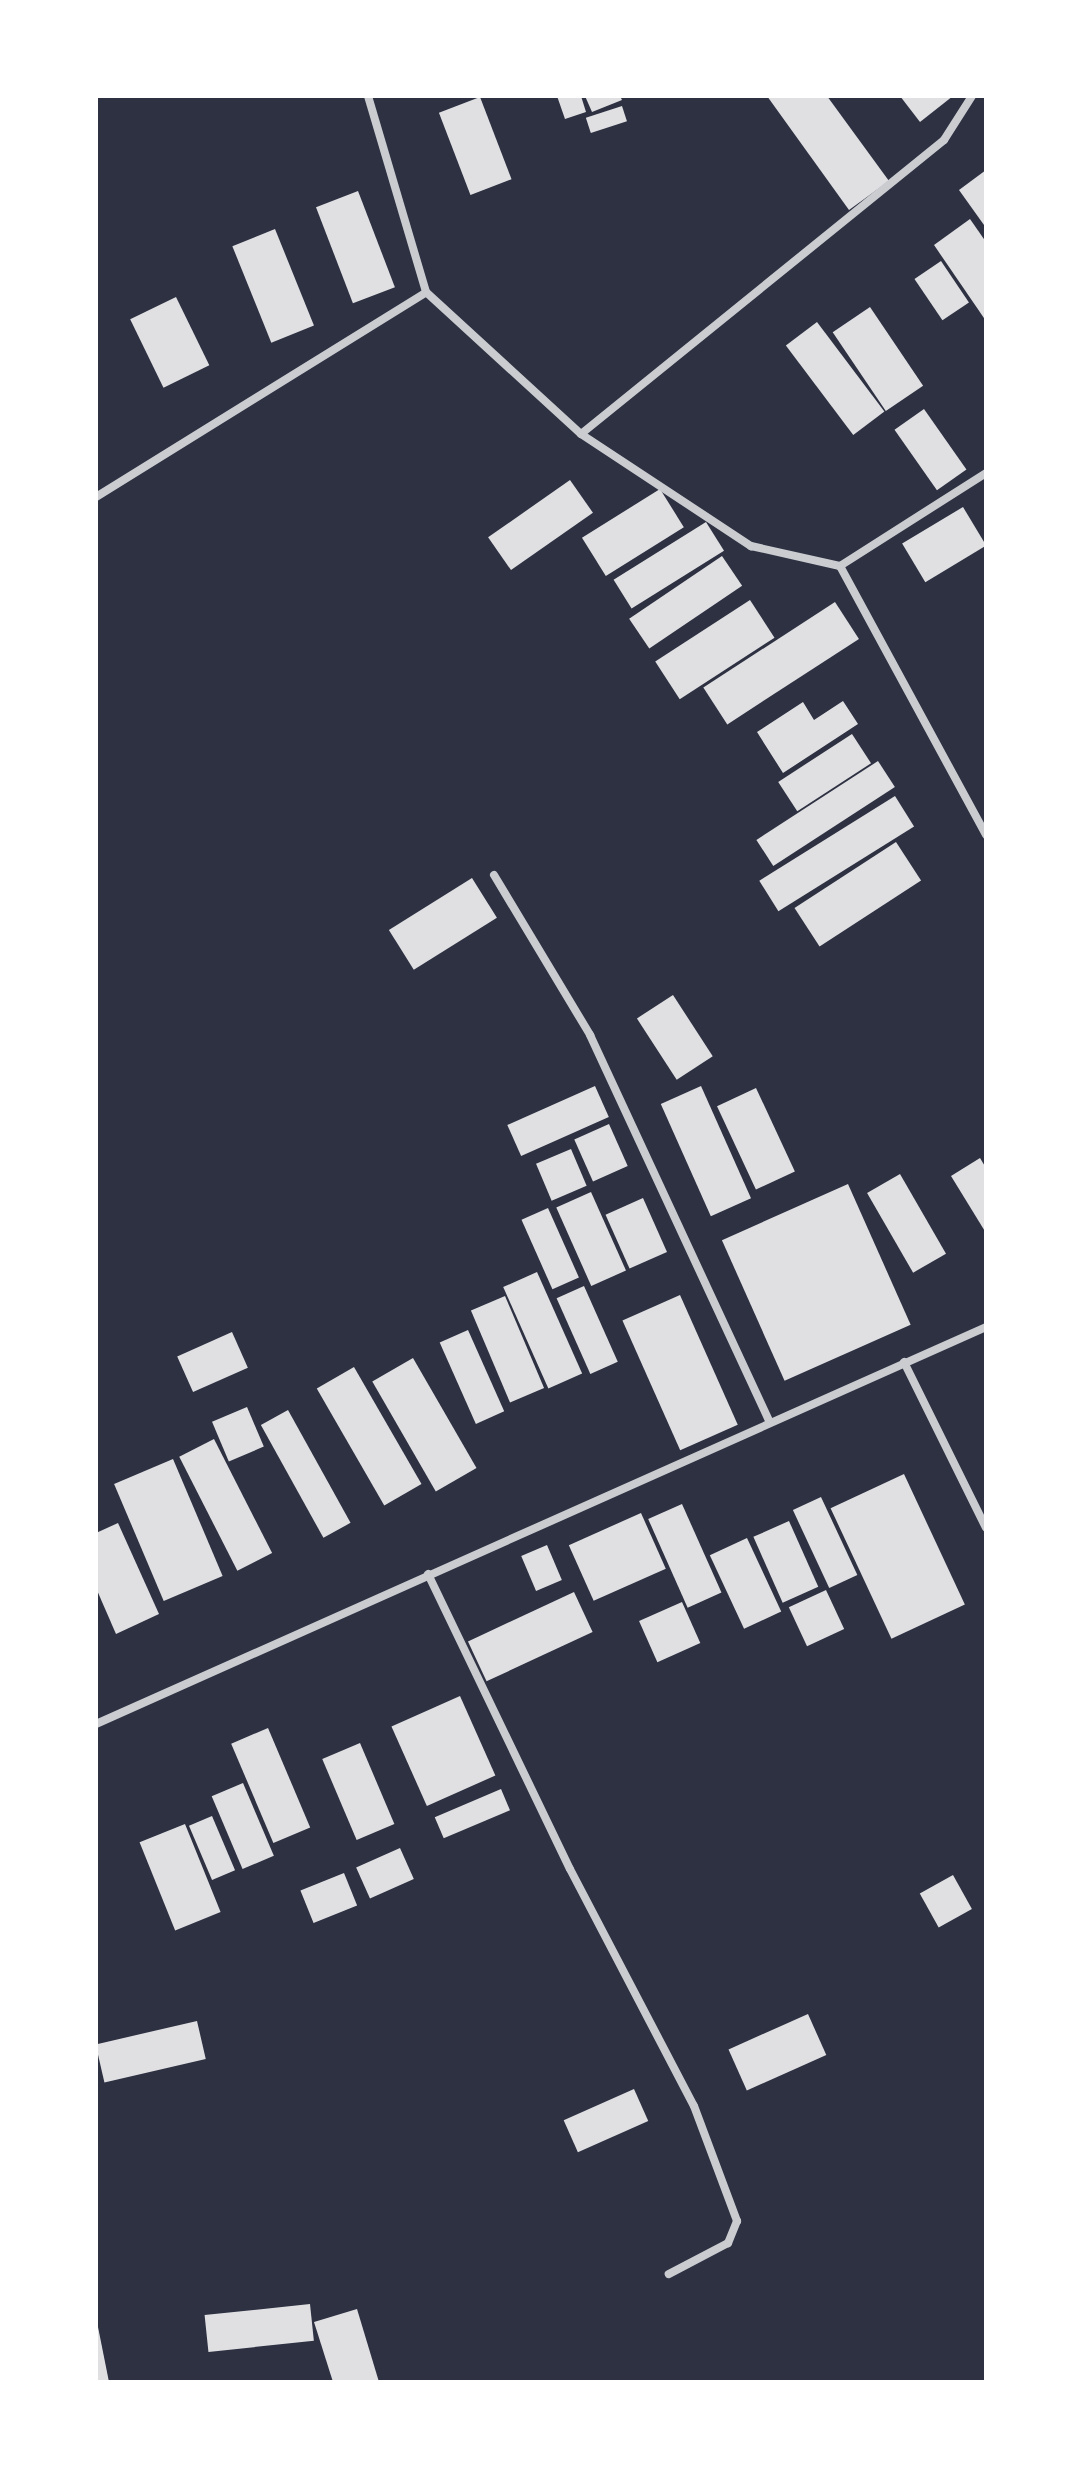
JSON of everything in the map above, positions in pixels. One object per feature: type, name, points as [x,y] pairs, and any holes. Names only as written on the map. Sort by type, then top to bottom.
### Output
[{"type":"street","points":[[368,96],[426,292],[581,434],[751,546],[840,566],[986,473]]},
{"type":"street","points":[[581,434],[944,140],[972,96]]},
{"type":"street","points":[[96,497],[426,292]]},
{"type":"street","points":[[840,566],[986,835]]},
{"type":"street","points":[[494,875],[590,1035],[770,1422]]},
{"type":"street","points":[[96,1724],[986,1327]]},
{"type":"street","points":[[904,1362],[986,1528]]},
{"type":"street","points":[[428,1574],[570,1869],[694,2106],[737,2221],[728,2243],[669,2274]]},
{"type":"building","points":[[557,96],[581,96],[586,112],[565,119]]},
{"type":"building","points":[[585,96],[620,96],[622,100],[592,112]]},
{"type":"building","points":[[767,96],[827,96],[889,181],[849,210]]},
{"type":"building","points":[[900,96],[953,96],[920,122]]},
{"type":"building","points":[[480,97],[512,179],[470,195],[439,113]]},
{"type":"building","points":[[622,106],[627,121],[591,133],[586,118]]},
{"type":"building","points":[[986,170],[986,224],[984,225],[959,190]]},
{"type":"building","points":[[358,191],[395,287],[353,303],[316,207]]},
{"type":"building","points":[[970,219],[986,242],[986,321],[934,245]]},
{"type":"building","points":[[275,229],[314,325],[271,343],[232,246]]},
{"type":"building","points":[[941,261],[969,302],[942,320],[914,279]]},
{"type":"building","points":[[176,297],[209,365],[163,388],[130,319]]},
{"type":"building","points":[[870,307],[923,386],[886,411],[833,332]]},
{"type":"building","points":[[817,322],[884,411],[853,435],[786,345]]},
{"type":"building","points":[[924,409],[966,470],[937,490],[895,430]]},
{"type":"building","points":[[570,480],[593,513],[511,570],[488,537]]},
{"type":"building","points":[[660,489],[684,527],[606,576],[582,538]]},
{"type":"building","points":[[963,507],[986,546],[925,582],[902,544]]},
{"type":"building","points":[[706,522],[724,551],[632,609],[614,580]]},
{"type":"building","points":[[722,556],[742,586],[649,648],[629,619]]},
{"type":"building","points":[[750,600],[775,638],[680,699],[655,662]]},
{"type":"building","points":[[835,602],[859,639],[727,724],[703,688]]},
{"type":"building","points":[[843,701],[858,724],[783,773],[757,732],[803,702],[814,720]]},
{"type":"building","points":[[852,734],[871,763],[797,811],[778,782]]},
{"type":"building","points":[[878,761],[895,787],[773,866],[756,840]]},
{"type":"building","points":[[895,796],[914,827],[778,911],[759,881]]},
{"type":"building","points":[[896,842],[921,881],[820,946],[795,908]]},
{"type":"building","points":[[472,878],[497,918],[414,970],[389,930]]},
{"type":"building","points":[[673,995],[713,1056],[677,1080],[637,1018]]},
{"type":"building","points":[[595,1086],[609,1117],[521,1156],[507,1125]]},
{"type":"building","points":[[701,1086],[751,1198],[711,1216],[661,1104]]},
{"type":"building","points":[[756,1088],[795,1171],[756,1190],[717,1106]]},
{"type":"building","points":[[609,1124],[628,1166],[593,1181],[574,1139]]},
{"type":"building","points":[[571,1149],[587,1186],[552,1201],[536,1164]]},
{"type":"building","points":[[980,1158],[986,1168],[986,1233],[951,1176]]},
{"type":"building","points":[[900,1174],[946,1254],[913,1273],[867,1193]]},
{"type":"building","points":[[848,1184],[911,1325],[785,1381],[722,1240]]},
{"type":"building","points":[[591,1192],[626,1271],[591,1286],[556,1207]]},
{"type":"building","points":[[643,1198],[667,1252],[630,1269],[606,1215]]},
{"type":"building","points":[[548,1208],[579,1277],[552,1289],[522,1220]]},
{"type":"building","points":[[537,1272],[582,1373],[548,1388],[503,1287]]},
{"type":"building","points":[[584,1286],[618,1362],[590,1374],[557,1298]]},
{"type":"building","points":[[680,1295],[738,1425],[680,1450],[622,1321]]},
{"type":"building","points":[[505,1296],[544,1388],[510,1403],[471,1310]]},
{"type":"building","points":[[468,1330],[504,1411],[476,1424],[440,1343]]},
{"type":"building","points":[[232,1332],[248,1368],[193,1392],[177,1356]]},
{"type":"building","points":[[413,1358],[476,1468],[436,1491],[372,1382]]},
{"type":"building","points":[[354,1367],[422,1484],[384,1505],[317,1388]]},
{"type":"building","points":[[247,1407],[264,1447],[229,1461],[212,1422]]},
{"type":"building","points":[[288,1410],[351,1523],[323,1538],[261,1425]]},
{"type":"building","points":[[214,1439],[272,1553],[237,1571],[179,1457]]},
{"type":"building","points":[[173,1459],[223,1576],[164,1601],[114,1484]]},
{"type":"building","points":[[904,1474],[965,1605],[891,1639],[831,1508]]},
{"type":"building","points":[[821,1497],[857,1575],[829,1588],[793,1510]]},
{"type":"building","points":[[682,1504],[721,1593],[688,1608],[648,1519]]},
{"type":"building","points":[[641,1513],[666,1569],[594,1601],[569,1545]]},
{"type":"building","points":[[789,1521],[818,1587],[783,1603],[753,1537]]},
{"type":"building","points":[[118,1523],[159,1614],[116,1634],[96,1588],[96,1533]]},
{"type":"building","points":[[747,1538],[781,1611],[744,1629],[710,1555]]},
{"type":"building","points":[[547,1545],[562,1580],[536,1591],[521,1556]]},
{"type":"building","points":[[826,1590],[844,1629],[807,1646],[789,1607]]},
{"type":"building","points":[[574,1592],[593,1632],[487,1681],[468,1641]]},
{"type":"building","points":[[682,1602],[700,1643],[657,1662],[639,1621]]},
{"type":"building","points":[[460,1696],[495,1775],[427,1806],[391,1727]]},
{"type":"building","points":[[268,1728],[310,1827],[273,1843],[231,1744]]},
{"type":"building","points":[[360,1743],[394,1824],[357,1840],[322,1759]]},
{"type":"building","points":[[243,1783],[274,1856],[243,1869],[212,1796]]},
{"type":"building","points":[[501,1789],[510,1810],[444,1838],[435,1817]]},
{"type":"building","points":[[212,1816],[235,1870],[212,1880],[189,1826]]},
{"type":"building","points":[[185,1824],[221,1912],[175,1930],[140,1842]]},
{"type":"building","points":[[400,1848],[414,1879],[370,1899],[356,1868]]},
{"type":"building","points":[[344,1873],[357,1905],[314,1923],[300,1891]]},
{"type":"building","points":[[953,1875],[972,1909],[939,1928],[920,1893]]},
{"type":"building","points":[[808,2014],[826,2055],[747,2090],[729,2049]]},
{"type":"building","points":[[197,2021],[206,2059],[104,2082],[96,2044]]},
{"type":"building","points":[[634,2089],[648,2121],[578,2152],[564,2120]]},
{"type":"building","points":[[310,2304],[314,2341],[208,2352],[205,2315]]},
{"type":"building","points":[[357,2309],[379,2382],[333,2382],[314,2322]]},
{"type":"building","points":[[97,2322],[109,2382],[96,2382]]}]
